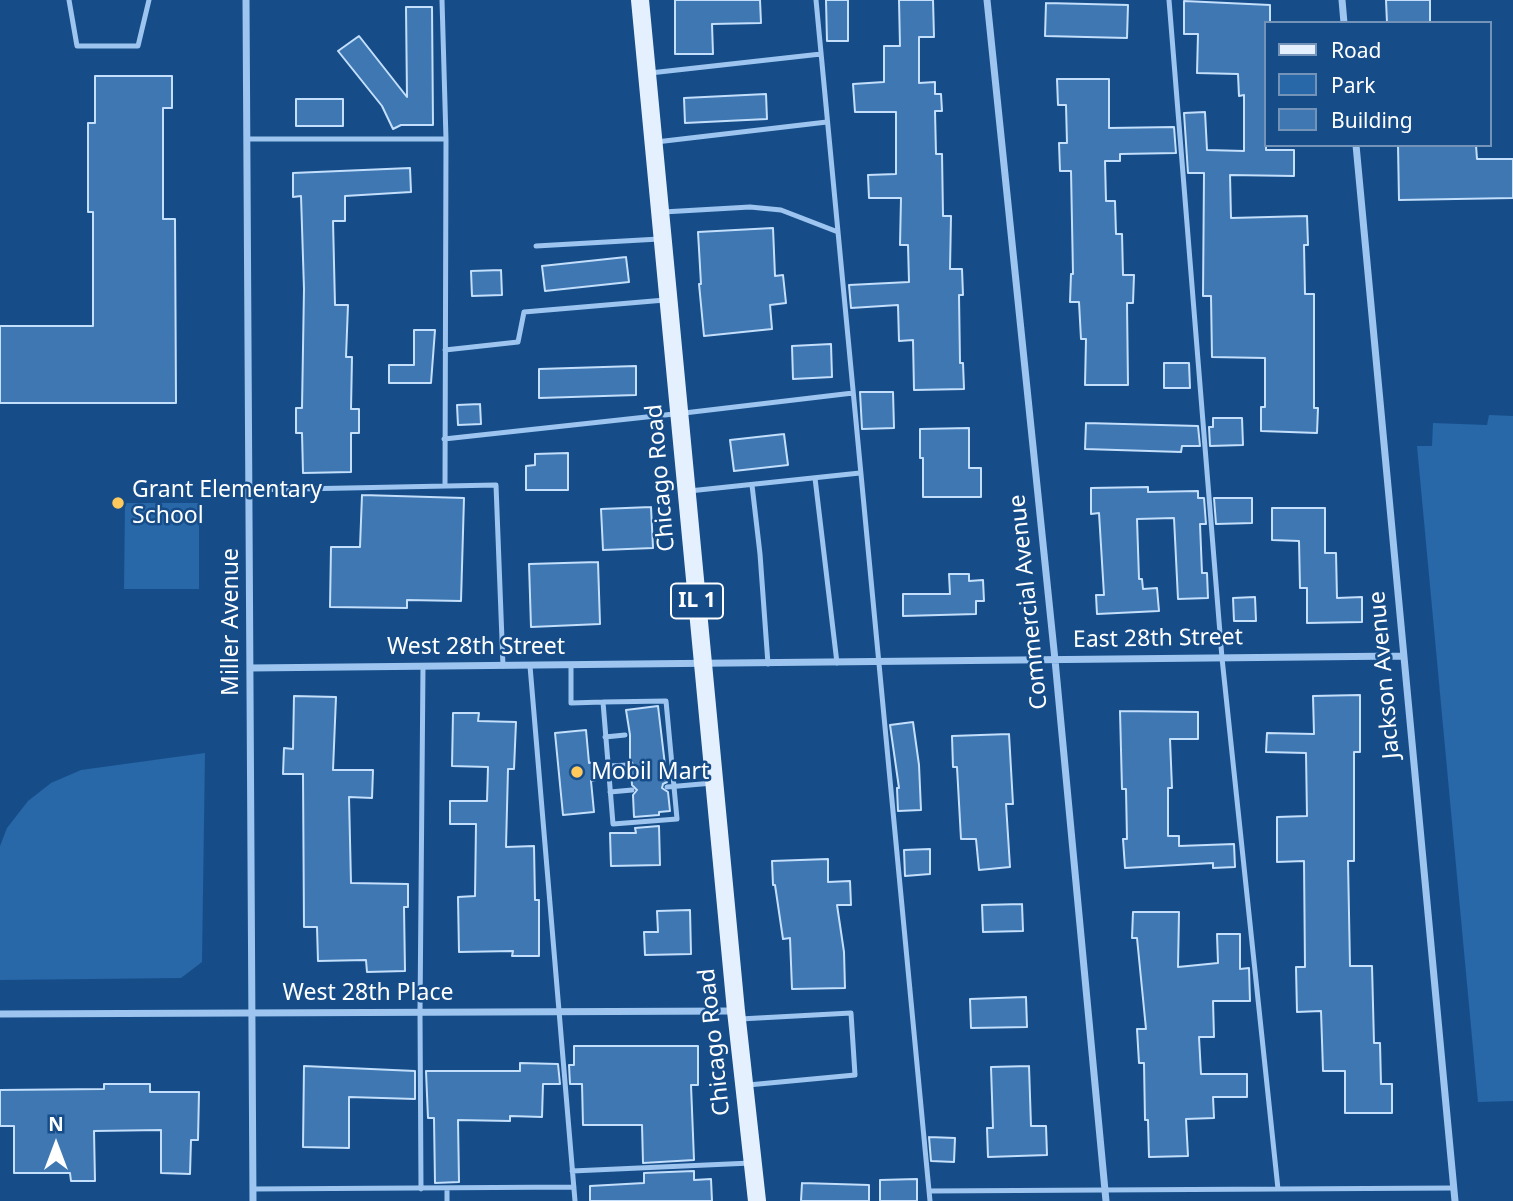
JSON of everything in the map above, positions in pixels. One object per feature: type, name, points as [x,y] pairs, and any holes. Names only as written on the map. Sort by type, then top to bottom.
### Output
[{"type":"main road","name":"Chicago Road","points":[[640,0],[736,1015],[757,1201]]},
{"type":"street","name":"Miller Avenue","points":[[246,0],[253,1201]]},
{"type":"street","name":"Commercial Avenue","points":[[987,0],[1055,660],[1106,1201]]},
{"type":"street","points":[[1342,0],[1345,21]]},
{"type":"street","name":"Jackson Avenue","points":[[1356,147],[1455,1201]]},
{"type":"street","name":"East 28th Street","points":[[703,664],[1402,656]]},
{"type":"street","name":"West 28th Street","points":[[250,668],[703,664]]},
{"type":"street","name":"West 28th Place","points":[[0,1014],[560,1012],[736,1015]]},
{"type":"lane","points":[[69,0],[77,46],[138,46],[149,0]]},
{"type":"lane","points":[[442,0],[446,139],[445,485]]},
{"type":"lane","points":[[816,0],[930,1201]]},
{"type":"lane","points":[[1169,0],[1222,658],[1278,1189]]},
{"type":"lane","points":[[647,74],[821,54]]},
{"type":"lane","points":[[653,143],[827,122]]},
{"type":"lane","points":[[247,139],[446,139]]},
{"type":"lane","points":[[660,212],[750,207],[781,210],[838,232]]},
{"type":"lane","points":[[536,246],[663,239]]},
{"type":"lane","points":[[445,350],[518,342],[524,312],[668,299]]},
{"type":"lane","points":[[444,439],[853,393]]},
{"type":"lane","points":[[687,492],[860,473]]},
{"type":"lane","points":[[815,478],[837,663]]},
{"type":"lane","points":[[249,490],[496,485],[503,666]]},
{"type":"lane","points":[[752,485],[768,664]]},
{"type":"lane","points":[[571,665],[571,703],[603,702],[666,701],[670,787],[677,818],[613,824],[603,702]]},
{"type":"lane","points":[[421,1189],[419,1012],[423,666]]},
{"type":"lane","points":[[530,666],[575,1201]]},
{"type":"lane","points":[[661,733],[669,732]]},
{"type":"lane","points":[[606,737],[625,735]]},
{"type":"lane","points":[[608,766],[628,765]]},
{"type":"lane","points":[[670,787],[714,783]]},
{"type":"lane","points":[[610,792],[632,790]]},
{"type":"lane","points":[[736,1015],[851,1013],[855,1075],[744,1085]]},
{"type":"lane","points":[[572,1171],[752,1163]]},
{"type":"lane","points":[[253,1189],[574,1187]]},
{"type":"lane","points":[[447,1188],[447,1201]]},
{"type":"lane","points":[[929,1191],[1454,1188]]},
{"type":"green space","points":[[1489,415],[1513,416],[1513,1101],[1478,1102],[1417,446],[1432,446],[1433,423],[1487,425]]},
{"type":"green space","points":[[125,503],[199,503],[199,589],[124,589]]},
{"type":"green space","points":[[205,753],[202,962],[181,978],[0,980],[0,846],[7,828],[28,801],[51,783],[81,770]]},
{"type":"building","points":[[675,0],[760,0],[761,23],[712,24],[713,54],[675,54]]},
{"type":"building","points":[[826,0],[848,0],[848,41],[827,41]]},
{"type":"building","points":[[899,0],[933,0],[934,37],[919,37],[919,83],[935,82],[935,94],[941,94],[942,111],[935,111],[936,154],[942,154],[943,216],[951,216],[950,269],[962,269],[963,295],[959,295],[960,363],[963,363],[964,389],[914,390],[913,340],[899,341],[898,305],[851,308],[849,285],[909,282],[908,245],[900,245],[901,198],[869,198],[868,175],[896,174],[896,112],[855,112],[853,84],[884,82],[884,46],[900,46]]},
{"type":"building","points":[[1386,0],[1430,0],[1430,21],[1387,21]]},
{"type":"building","points":[[1184,1],[1270,5],[1270,21],[1264,21],[1264,147],[1266,150],[1294,150],[1294,176],[1230,175],[1231,218],[1307,216],[1308,245],[1304,245],[1305,294],[1314,294],[1314,408],[1318,408],[1317,433],[1261,431],[1261,407],[1265,407],[1265,358],[1212,357],[1211,296],[1203,296],[1204,173],[1188,173],[1184,113],[1205,112],[1207,150],[1244,151],[1244,95],[1239,96],[1238,74],[1197,73],[1198,34],[1184,34]]},
{"type":"building","points":[[1046,3],[1128,5],[1127,38],[1045,36]]},
{"type":"building","points":[[406,7],[432,7],[433,125],[401,125],[393,129],[382,106],[338,51],[359,36],[407,97]]},
{"type":"building","points":[[95,76],[172,76],[172,108],[163,108],[163,219],[175,219],[176,403],[0,403],[0,326],[93,326],[93,212],[88,212],[88,123],[95,123]]},
{"type":"building","points":[[1057,79],[1109,79],[1109,128],[1174,127],[1176,153],[1120,154],[1120,161],[1105,161],[1106,201],[1115,201],[1116,234],[1122,234],[1123,275],[1134,275],[1133,303],[1127,303],[1128,385],[1085,385],[1086,339],[1081,339],[1079,302],[1070,302],[1073,274],[1071,171],[1060,171],[1059,143],[1067,143],[1066,105],[1058,105]]},
{"type":"building","points":[[766,94],[767,119],[685,123],[684,98]]},
{"type":"building","points":[[296,99],[343,99],[343,126],[296,126]]},
{"type":"building","points":[[1398,147],[1476,147],[1477,159],[1513,159],[1513,198],[1399,200]]},
{"type":"building","points":[[410,168],[411,192],[345,196],[345,221],[333,221],[335,305],[348,305],[346,357],[352,357],[351,409],[359,409],[359,433],[351,433],[351,472],[303,473],[302,433],[296,433],[296,408],[302,408],[304,289],[301,196],[293,197],[293,173]]},
{"type":"building","points":[[773,228],[775,276],[783,275],[786,303],[770,305],[772,329],[704,336],[698,232]]},
{"type":"building","points":[[626,257],[629,282],[545,291],[542,266]]},
{"type":"building","points":[[501,270],[502,295],[472,296],[471,271]]},
{"type":"building","points":[[414,330],[435,330],[431,383],[389,383],[389,365],[414,365]]},
{"type":"building","points":[[831,344],[832,377],[793,379],[792,346]]},
{"type":"building","points":[[1164,363],[1189,363],[1190,388],[1164,388]]},
{"type":"building","points":[[636,366],[636,395],[539,398],[539,369]]},
{"type":"building","points":[[860,392],[893,392],[894,428],[862,429]]},
{"type":"building","points":[[480,404],[481,424],[458,425],[457,405]]},
{"type":"building","points":[[1213,418],[1242,418],[1243,445],[1210,446],[1209,427],[1213,427]]},
{"type":"building","points":[[1086,423],[1198,426],[1200,446],[1182,446],[1181,452],[1085,449]]},
{"type":"building","points":[[969,428],[969,468],[981,468],[981,497],[923,497],[920,429]]},
{"type":"building","points":[[784,434],[788,465],[734,471],[730,440]]},
{"type":"building","points":[[568,453],[568,490],[526,490],[526,466],[535,465],[535,454]]},
{"type":"building","points":[[1148,487],[1148,492],[1198,491],[1198,498],[1204,498],[1206,524],[1200,524],[1202,573],[1207,573],[1208,598],[1178,599],[1174,518],[1137,519],[1139,579],[1142,579],[1143,589],[1157,588],[1159,611],[1097,614],[1096,595],[1104,595],[1099,513],[1091,514],[1091,488]]},
{"type":"building","points":[[362,495],[464,498],[461,601],[407,600],[407,608],[330,607],[331,547],[360,547]]},
{"type":"building","points":[[1214,498],[1252,498],[1252,523],[1216,524]]},
{"type":"building","points":[[651,507],[653,548],[603,550],[601,509]]},
{"type":"building","points":[[1272,508],[1325,508],[1325,553],[1336,553],[1337,598],[1362,597],[1362,622],[1307,623],[1307,588],[1300,588],[1299,541],[1272,540]]},
{"type":"building","points":[[598,562],[600,624],[531,627],[529,564]]},
{"type":"building","points":[[949,574],[969,574],[969,581],[983,580],[984,601],[976,601],[976,614],[903,616],[903,594],[950,594]]},
{"type":"building","points":[[1255,597],[1256,621],[1234,621],[1233,598]]},
{"type":"building","points":[[1360,695],[1360,752],[1354,752],[1354,861],[1348,861],[1350,966],[1372,966],[1374,1043],[1380,1043],[1381,1084],[1392,1084],[1392,1113],[1345,1113],[1345,1071],[1323,1071],[1321,1011],[1297,1012],[1296,967],[1305,967],[1304,861],[1277,862],[1277,817],[1307,816],[1306,753],[1266,752],[1267,733],[1314,734],[1313,696]]},
{"type":"building","points":[[294,696],[336,697],[333,770],[373,770],[372,798],[349,797],[351,883],[408,884],[408,907],[404,907],[405,971],[367,972],[366,960],[318,961],[317,927],[304,927],[303,774],[283,774],[284,748],[293,749]]},
{"type":"building","points":[[658,706],[667,782],[662,788],[668,792],[670,811],[659,812],[659,815],[634,817],[633,795],[637,790],[632,785],[633,764],[630,760],[626,710]]},
{"type":"building","points":[[1120,711],[1198,712],[1198,739],[1170,739],[1172,788],[1168,788],[1168,836],[1179,836],[1179,846],[1234,844],[1235,867],[1213,868],[1213,863],[1125,868],[1123,839],[1127,839],[1126,789],[1122,789]]},
{"type":"building","points":[[453,713],[479,713],[478,721],[516,722],[514,769],[508,769],[506,847],[534,846],[535,900],[539,900],[539,956],[512,956],[513,951],[459,952],[458,897],[475,896],[476,824],[450,824],[450,801],[487,801],[488,767],[452,766]]},
{"type":"building","points":[[913,722],[921,810],[898,811],[899,788],[890,725]]},
{"type":"building","name":"Mobil Mart","points":[[586,730],[589,763],[594,762],[596,780],[591,781],[594,812],[563,815],[555,733]]},
{"type":"building","points":[[1009,734],[1013,804],[1006,804],[1010,867],[979,870],[976,839],[961,839],[957,767],[953,767],[952,736]]},
{"type":"building","points":[[659,826],[660,865],[611,866],[610,833],[636,833],[635,828]]},
{"type":"building","points":[[930,849],[930,874],[905,876],[904,850]]},
{"type":"building","points":[[828,859],[828,882],[850,881],[851,905],[837,905],[844,952],[845,988],[792,989],[790,938],[783,939],[773,885],[772,861]]},
{"type":"building","points":[[1022,904],[1023,931],[983,932],[982,905]]},
{"type":"building","points":[[690,910],[691,954],[645,955],[644,932],[658,932],[657,911]]},
{"type":"building","points":[[1133,912],[1179,912],[1178,967],[1218,963],[1217,934],[1240,934],[1240,969],[1249,968],[1250,1001],[1213,1001],[1214,1037],[1199,1037],[1201,1074],[1247,1074],[1247,1097],[1213,1097],[1214,1118],[1186,1119],[1188,1156],[1149,1157],[1144,1063],[1139,1063],[1137,1029],[1146,1029],[1137,938],[1132,938]]},
{"type":"building","points":[[1026,997],[1027,1027],[971,1028],[970,999]]},
{"type":"building","points":[[574,1046],[698,1046],[698,1085],[691,1085],[694,1160],[643,1163],[642,1125],[583,1125],[582,1084],[570,1084],[569,1065],[574,1065]]},
{"type":"building","points":[[520,1063],[558,1064],[560,1084],[543,1084],[542,1117],[510,1116],[510,1121],[458,1120],[459,1182],[435,1183],[434,1118],[428,1118],[426,1071],[520,1071]]},
{"type":"building","points":[[304,1066],[415,1071],[415,1099],[349,1097],[349,1148],[303,1147]]},
{"type":"building","points":[[1029,1066],[1031,1126],[1046,1126],[1047,1155],[988,1157],[987,1128],[993,1128],[991,1067]]},
{"type":"building","points":[[104,1084],[150,1084],[150,1092],[199,1092],[198,1140],[191,1140],[190,1174],[161,1173],[161,1130],[94,1131],[95,1181],[71,1181],[70,1173],[14,1173],[14,1126],[0,1126],[0,1090],[104,1089]]},
{"type":"building","points":[[929,1137],[955,1138],[954,1162],[931,1161]]},
{"type":"building","points":[[694,1171],[694,1180],[711,1179],[712,1201],[590,1201],[590,1186],[644,1183],[644,1173]]},
{"type":"building","points":[[917,1179],[917,1201],[880,1201],[880,1180]]},
{"type":"building","points":[[802,1183],[869,1185],[869,1201],[801,1201]]},
{"type":"place","name":"Grant Elementary School","points":[[118,503]]},
{"type":"place","name":"Mobil Mart","points":[[577,772]]}]
